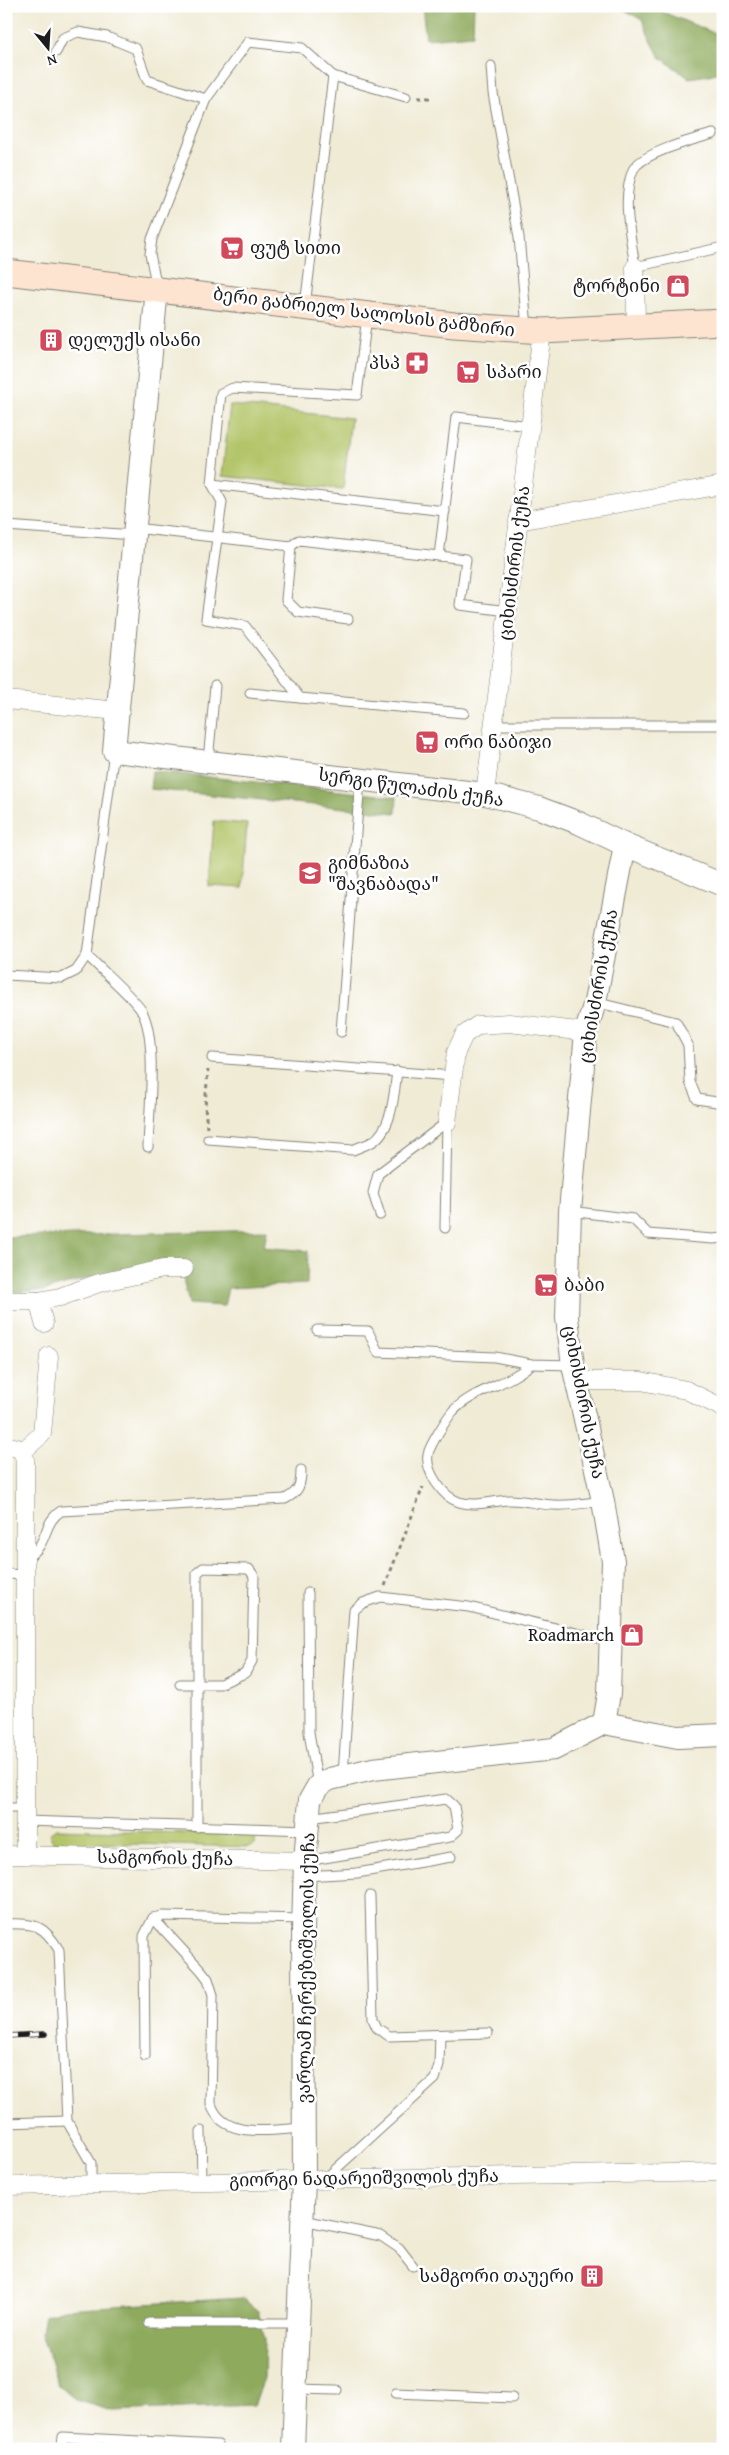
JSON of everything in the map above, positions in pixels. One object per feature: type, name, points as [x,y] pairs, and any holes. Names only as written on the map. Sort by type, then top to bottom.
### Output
[{"type":"main road","name":"ბერი გაბრიელ სალოსის გამზირი","points":[[6,272],[157,288],[454,325],[535,331],[723,322]]},
{"type":"street","points":[[635,267],[636,326]]},
{"type":"street","points":[[114,751],[157,288]]},
{"type":"street","name":"ციხისძირის ქუჩა","points":[[485,794],[496,724],[530,426],[535,331]]},
{"type":"street","points":[[518,521],[723,485]]},
{"type":"street","points":[[6,700],[118,711]]},
{"type":"street","name":"სერგი წულაძის ქუჩა","points":[[114,751],[485,794],[539,808],[579,823],[723,885]]},
{"type":"street","name":"ციხისძირის ქუჩა","points":[[604,1723],[609,1694],[612,1561],[603,1501],[576,1373],[567,1318],[570,1211],[586,1032],[595,1002],[625,844]]},
{"type":"street","points":[[447,1122],[456,1052],[464,1035],[478,1024],[510,1023],[586,1032]]},
{"type":"street","points":[[6,1301],[38,1301],[60,1297],[99,1283],[163,1269],[184,1269]]},
{"type":"street","points":[[38,1301],[44,1324]]},
{"type":"street","points":[[25,1855],[26,1566],[23,1451],[42,1434],[49,1356]]},
{"type":"street","points":[[576,1373],[641,1381],[686,1390],[723,1408]]},
{"type":"street","points":[[6,1446],[18,1447],[23,1451]]},
{"type":"street","points":[[318,1786],[330,1779],[374,1768],[554,1749],[604,1723],[678,1737],[723,1735]]},
{"type":"street","name":"ვარლამ ჩერქეზიშვილის ქუჩა","points":[[293,2449],[302,2220],[315,2179],[304,2128],[304,1919],[305,1868],[310,1800],[318,1786]]},
{"type":"street","name":"სამგორის ქუჩა","points":[[6,1855],[305,1868]]},
{"type":"street","name":"გიორგი ნადარეიშვილის ქუჩა","points":[[6,2186],[91,2182],[723,2172]]},
{"type":"lane","points":[[56,52],[63,38],[78,32],[107,37],[136,49],[146,80],[206,99]]},
{"type":"lane","points":[[157,288],[150,254],[152,238],[206,99],[248,42],[302,48],[333,76],[406,97]]},
{"type":"lane","points":[[491,66],[493,93],[535,331]]},
{"type":"lane","points":[[306,306],[333,76]]},
{"type":"lane","points":[[713,134],[650,156],[633,169],[628,195],[635,267],[723,247]]},
{"type":"lane","points":[[300,698],[245,626],[206,619],[222,502],[212,484],[221,393],[233,388],[357,395],[368,314]]},
{"type":"lane","points":[[439,556],[456,417],[530,426]]},
{"type":"lane","points":[[212,484],[444,510]]},
{"type":"lane","points":[[6,526],[134,532],[291,546],[299,540],[466,560],[460,605],[508,610]]},
{"type":"lane","points":[[291,546],[286,600],[298,612],[348,619]]},
{"type":"lane","points":[[208,762],[215,686]]},
{"type":"lane","points":[[250,693],[464,713]]},
{"type":"lane","points":[[496,724],[723,725]]},
{"type":"lane","points":[[6,975],[62,978],[76,971],[87,955],[114,751]]},
{"type":"lane","points":[[340,1032],[360,779]]},
{"type":"lane","points":[[87,955],[140,1010],[148,1026],[150,1050],[148,1147]]},
{"type":"lane","points":[[595,1002],[676,1022],[688,1044],[690,1082],[697,1099],[723,1103]]},
{"type":"lane","points":[[212,1058],[453,1076]]},
{"type":"lane","points":[[208,1139],[353,1150],[374,1141],[385,1125],[392,1108],[397,1071]]},
{"type":"lane","points":[[380,1215],[373,1193],[378,1174],[447,1122]]},
{"type":"lane","points":[[445,1228],[447,1122]]},
{"type":"lane","points":[[570,1211],[633,1219],[648,1234],[713,1239],[723,1238]]},
{"type":"lane","points":[[317,1330],[368,1331],[378,1352],[495,1357],[576,1373]]},
{"type":"lane","points":[[531,1364],[519,1375],[479,1394],[453,1412],[431,1447],[428,1455],[430,1470],[442,1491],[459,1502],[482,1504],[510,1500],[555,1506],[603,1501]]},
{"type":"lane","points":[[6,1574],[26,1566],[39,1549],[50,1521],[60,1511],[285,1499],[296,1494],[301,1483],[301,1470]]},
{"type":"lane","points":[[180,1684],[197,1685],[220,1684],[233,1680],[245,1673],[252,1661],[254,1576],[249,1569],[203,1568],[197,1573],[197,1685],[197,1826]]},
{"type":"lane","points":[[308,1593],[309,1732],[318,1786]]},
{"type":"lane","points":[[343,1776],[354,1610],[362,1603],[380,1597],[469,1607],[611,1641]]},
{"type":"lane","points":[[6,1808],[25,1815],[197,1826],[308,1824],[446,1799],[454,1806],[458,1830],[450,1837],[305,1868]]},
{"type":"lane","points":[[305,1868],[357,1873],[451,1858]]},
{"type":"lane","points":[[370,1896],[373,2019],[377,2028],[389,2036],[488,2033]]},
{"type":"lane","points":[[153,1918],[162,1916],[304,1919]]},
{"type":"lane","points":[[145,2056],[144,1936],[153,1918]]},
{"type":"lane","points":[[153,1918],[208,1979],[213,1995],[211,2104],[215,2115],[224,2123],[239,2130],[304,2128]]},
{"type":"lane","points":[[6,1924],[25,1923],[48,1931],[60,1950],[67,2121],[91,2162],[91,2182]]},
{"type":"lane","points":[[315,2179],[435,2079],[439,2065],[440,2035]]},
{"type":"lane","points":[[6,2123],[67,2121]]},
{"type":"lane","points":[[201,2131],[202,2181]]},
{"type":"lane","points":[[302,2220],[381,2236],[399,2248],[413,2266]]},
{"type":"lane","points":[[149,2323],[298,2323]]},
{"type":"lane","points":[[295,2388],[337,2390]]},
{"type":"lane","points":[[396,2393],[512,2398]]},
{"type":"lane","points":[[61,2449],[63,2437],[218,2445],[221,2449]]},
{"type":"path","points":[[208,1139],[205,1107],[207,1073],[212,1058]]},
{"type":"path","points":[[380,1597],[430,1470]]},
{"type":"green space","points":[[422,6],[474,6],[473,35],[426,39]]},
{"type":"green space","points":[[618,6],[648,6],[719,35],[723,34],[723,71],[689,78],[661,58],[642,20]]},
{"type":"green space","points":[[230,405],[351,418],[343,489],[222,476]]},
{"type":"green space","points":[[152,771],[397,797],[396,813],[150,789]]},
{"type":"green space","points":[[214,821],[247,824],[242,888],[209,886]]},
{"type":"green space","points":[[267,1230],[264,1247],[308,1251],[307,1284],[228,1288],[224,1306],[189,1304],[180,1266],[92,1277],[43,1291],[6,1292],[6,1237]]},
{"type":"green space","points":[[56,1829],[250,1835],[256,1840],[249,1847],[53,1842],[49,1834]]},
{"type":"green space","points":[[242,2298],[258,2311],[265,2339],[264,2379],[254,2405],[112,2411],[76,2400],[58,2385],[41,2332],[44,2315],[64,2309]]},
{"type":"railway","points":[[6,2036],[45,2034]]},
{"type":"place","name":"ფუტ სითი","points":[[232,248]]},
{"type":"place","name":"ტორტინი","points":[[678,286]]},
{"type":"place","name":"დელუქს ისანი","points":[[51,340]]},
{"type":"place","name":"პსპ","points":[[417,363]]},
{"type":"place","name":"სპარი","points":[[468,372]]},
{"type":"place","name":"ორი ნაბიჯი","points":[[427,742]]},
{"type":"place","name":"გიმნაზია \"შავნაბადა\"","points":[[310,873]]},
{"type":"place","name":"ბაბი","points":[[546,1285]]},
{"type":"place","name":"Roadmarch","points":[[632,1635]]},
{"type":"place","name":"სამგორი თაუერი","points":[[592,2276]]}]
